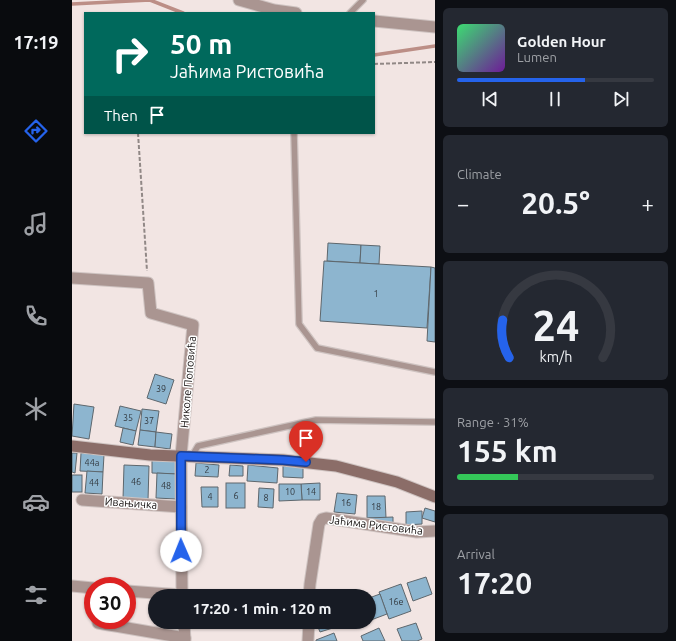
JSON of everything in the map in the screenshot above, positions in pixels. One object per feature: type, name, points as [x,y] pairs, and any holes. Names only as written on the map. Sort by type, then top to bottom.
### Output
[{"type":"main road","points":[[72,446],[150,455],[283,460],[336,466],[397,482],[435,497]]},
{"type":"street","points":[[239,0],[274,10],[289,12]]},
{"type":"street","points":[[375,21],[435,27]]},
{"type":"street","points":[[72,278],[148,282]]},
{"type":"street","name":"Николе Поповића","points":[[148,282],[151,313],[193,325],[186,456]]},
{"type":"street","points":[[182,589],[180,507],[186,456]]},
{"type":"street","name":"Ивањичка","points":[[82,500],[180,507]]},
{"type":"street","name":"Јаћима Ристовића","points":[[310,589],[319,524],[326,518],[418,532],[435,531]]},
{"type":"street","points":[[72,586],[84,587]]},
{"type":"street","points":[[136,592],[148,593]]},
{"type":"street","points":[[129,629],[185,640],[184,629]]},
{"type":"street","points":[[308,641],[309,629]]},
{"type":"lane","points":[[351,12],[363,0]]},
{"type":"lane","points":[[294,134],[299,324],[316,348],[435,372]]},
{"type":"lane","points":[[186,456],[198,446],[316,420],[435,422]]},
{"type":"path","points":[[375,64],[435,62]]},
{"type":"path","points":[[138,134],[148,282]]},
{"type":"building","points":[[328,243],[361,245],[360,263],[327,261]]},
{"type":"building","points":[[361,245],[380,246],[379,264],[360,263]]},
{"type":"building","points":[[324,261],[431,267],[427,328],[320,321]]},
{"type":"building","points":[[431,267],[435,268],[435,342],[427,341]]},
{"type":"building","points":[[155,374],[174,380],[166,404],[147,398]]},
{"type":"building","points":[[74,404],[94,407],[89,439],[72,436]]},
{"type":"building","points":[[120,406],[141,411],[136,431],[115,426]]},
{"type":"building","points":[[142,409],[159,411],[156,432],[140,430]]},
{"type":"building","points":[[123,428],[136,431],[133,445],[120,442]]},
{"type":"building","points":[[140,430],[156,432],[155,447],[138,445]]},
{"type":"building","points":[[156,432],[172,434],[170,449],[155,447]]},
{"type":"building","points":[[72,453],[77,453],[75,473],[72,472]]},
{"type":"building","points":[[81,453],[104,455],[103,472],[80,471]]},
{"type":"building","points":[[152,460],[178,462],[177,474],[152,473]]},
{"type":"building","points":[[196,463],[219,465],[218,477],[195,476]]},
{"type":"building","points":[[124,465],[149,466],[148,500],[123,499]]},
{"type":"building","points":[[230,465],[243,466],[243,476],[229,476]]},
{"type":"building","points":[[248,465],[278,468],[277,483],[247,481]]},
{"type":"building","points":[[283,466],[303,466],[303,478],[283,477]]},
{"type":"building","points":[[87,471],[103,472],[102,494],[85,493]]},
{"type":"building","points":[[157,473],[177,474],[176,499],[156,498]]},
{"type":"building","points":[[72,475],[82,475],[82,492],[72,492]]},
{"type":"building","points":[[226,483],[245,483],[245,508],[226,508]]},
{"type":"building","points":[[320,483],[320,500],[302,500],[301,484]]},
{"type":"building","points":[[279,484],[301,484],[302,500],[279,501]]},
{"type":"building","points":[[201,487],[218,487],[218,507],[202,507]]},
{"type":"building","points":[[259,488],[274,489],[273,508],[258,507]]},
{"type":"building","points":[[337,493],[357,495],[355,514],[334,512]]},
{"type":"building","points":[[367,496],[385,496],[386,518],[367,518]]},
{"type":"building","points":[[425,508],[435,511],[435,522],[422,518]]},
{"type":"building","points":[[422,511],[422,524],[406,525],[406,512]]},
{"type":"building","points":[[393,517],[393,524],[368,524],[367,518]]},
{"type":"building","points":[[426,577],[432,594],[413,601],[407,583]]},
{"type":"building","points":[[401,584],[411,611],[389,619],[379,592]]},
{"type":"building","points":[[380,594],[387,614],[376,618],[376,595]]},
{"type":"building","points":[[416,623],[422,639],[417,641],[402,641],[397,629]]},
{"type":"building","points":[[379,628],[385,641],[363,641],[361,636]]},
{"type":"building","points":[[319,629],[330,629],[320,632]]},
{"type":"building","points":[[334,633],[337,641],[316,641],[316,640]]},
{"type":"waterway","points":[[72,4],[150,0],[180,12]]},
{"type":"waterway","points":[[375,55],[435,46]]},
{"type":"route","points":[[181,551],[181,456],[306,462]]}]
